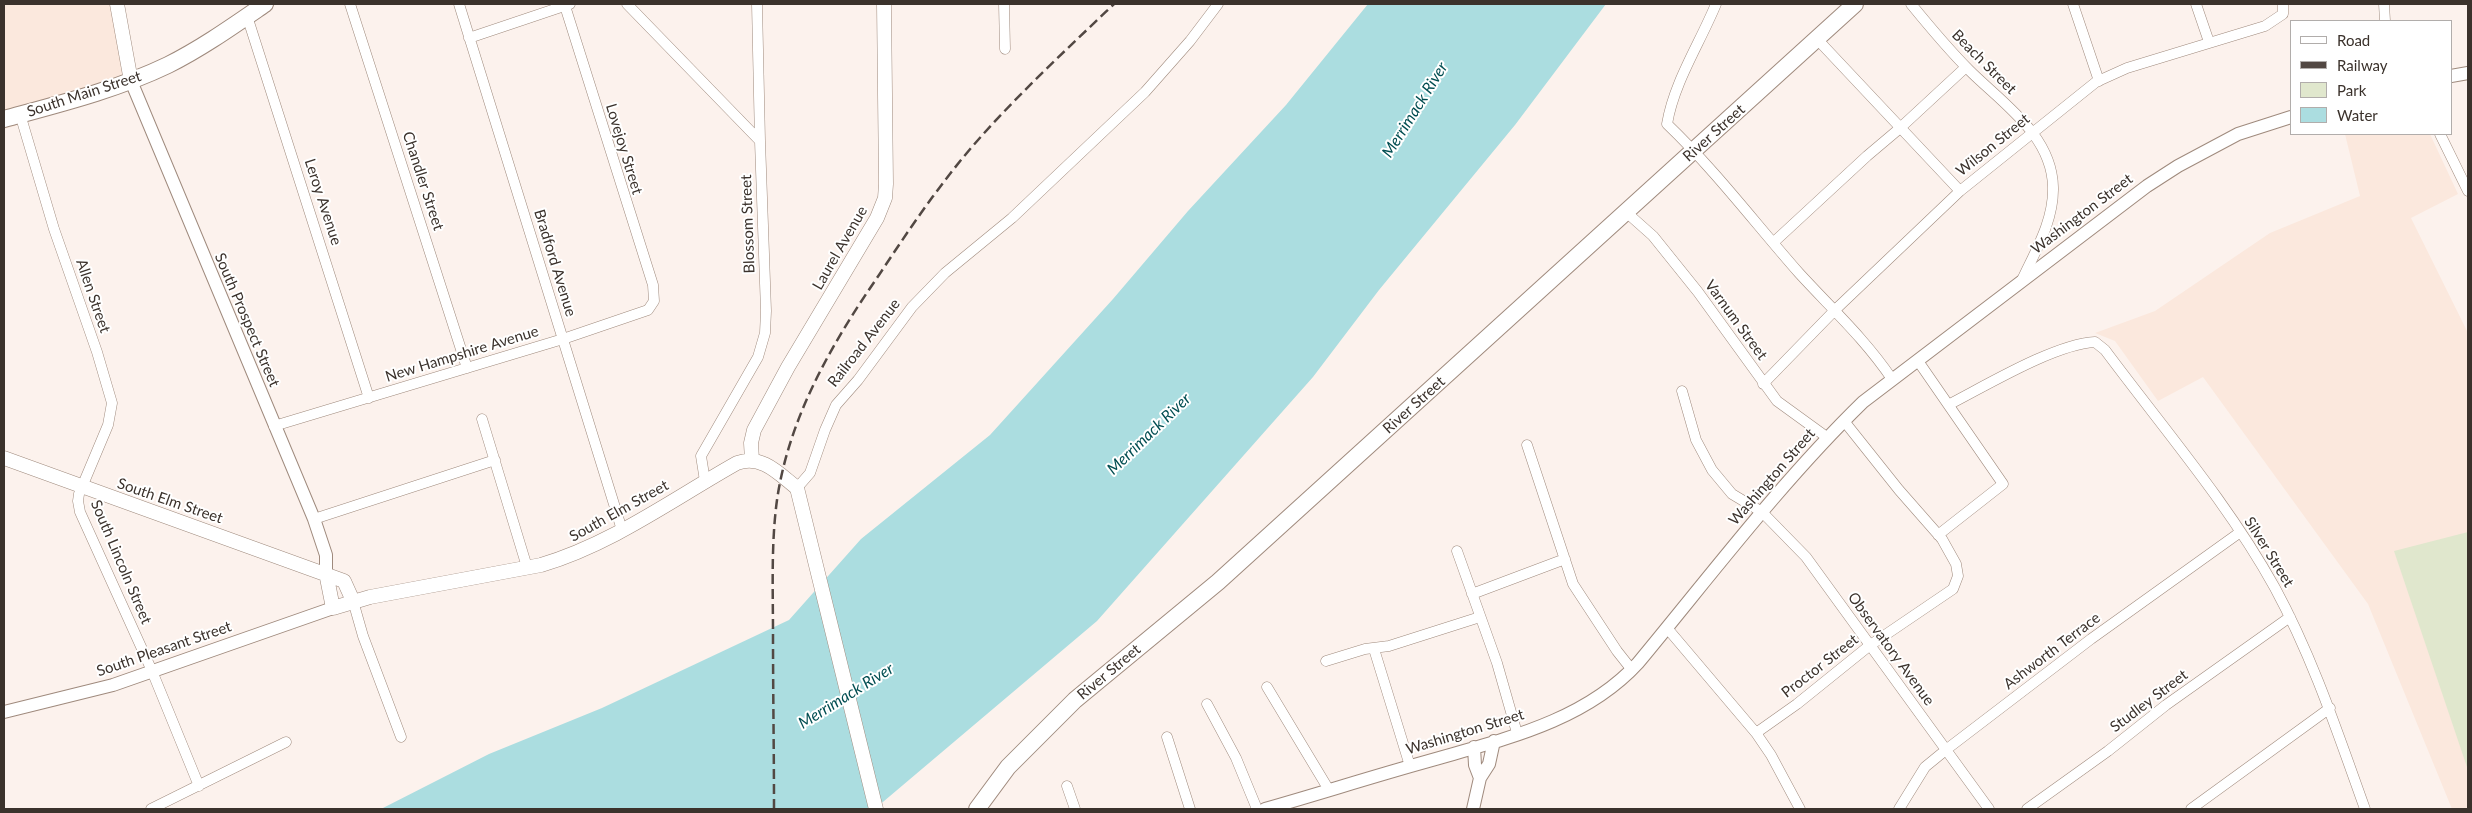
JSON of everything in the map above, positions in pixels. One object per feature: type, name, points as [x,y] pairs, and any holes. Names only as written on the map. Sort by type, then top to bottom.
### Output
[{"type":"main road","points":[[117,4],[131,81]]},
{"type":"main road","name":"South Main Street","points":[[4,119],[131,81],[190,54],[265,4]]},
{"type":"main road","name":"Laurel Avenue","points":[[752,460],[751,443],[754,430],[788,367],[877,218],[885,198],[884,4]]},
{"type":"main road","name":"River Street","points":[[977,809],[1008,768],[1075,700],[1218,582],[1855,4]]},
{"type":"main road","name":"South Elm Street","points":[[4,458],[344,580],[353,601]]},
{"type":"main road","points":[[752,460],[760,461],[798,494],[876,809]]},
{"type":"main road","name":"South Elm Street","points":[[333,608],[353,601],[528,567],[574,555],[622,530],[737,463],[752,460]]},
{"type":"main road","points":[[326,573],[333,608]]},
{"type":"street","name":"Chandler Street","points":[[350,4],[467,368]]},
{"type":"street","name":"Bradford Avenue","points":[[459,4],[622,530]]},
{"type":"street","name":"Blossom Street","points":[[705,481],[701,456],[758,357],[765,333],[766,311],[757,4]]},
{"type":"street","points":[[1004,4],[1005,49]]},
{"type":"street","name":"Railroad Avenue","points":[[798,494],[810,473],[836,405],[858,380],[912,307],[945,273],[1012,218],[1145,92],[1218,4]]},
{"type":"street","points":[[1716,4],[1679,85],[1667,124],[1695,150],[1718,180],[1774,242],[1798,272],[1861,338],[1892,379]]},
{"type":"street","name":"Beach Street","points":[[1911,4],[1966,67],[2033,132],[2050,162],[2053,187],[2051,210],[2042,240],[2022,280]]},
{"type":"street","points":[[2073,4],[2099,81]]},
{"type":"street","points":[[2196,4],[2209,42]]},
{"type":"street","name":"Wilson Street","points":[[1763,384],[1835,310],[1960,191],[2099,81],[2127,68],[2265,26],[2283,14],[2283,4]]},
{"type":"street","points":[[2384,4],[2385,20]]},
{"type":"street","points":[[469,38],[568,5]]},
{"type":"street","name":"Lovejoy Street","points":[[568,5],[653,285],[654,301]]},
{"type":"street","points":[[631,6],[760,141]]},
{"type":"street","name":"Leroy Avenue","points":[[247,16],[369,398]]},
{"type":"street","points":[[1817,39],[1899,129],[1960,191]]},
{"type":"street","points":[[1774,242],[1966,67]]},
{"type":"street","points":[[2452,76],[2468,74]]},
{"type":"street","name":"South Prospect Street","points":[[131,81],[314,518],[326,555],[326,573]]},
{"type":"street","name":"Allen Street","points":[[20,114],[54,229],[112,402],[108,425],[82,487]]},
{"type":"street","name":"Washington Street","points":[[1265,809],[1518,733],[1580,710],[1603,695],[1632,670],[1762,512],[1828,438],[1844,421],[1892,379],[2147,186],[2178,166],[2238,134],[2290,117]]},
{"type":"street","points":[[2441,135],[2464,172],[2468,191]]},
{"type":"street","name":"Varnum Street","points":[[1626,212],[1653,236],[1698,292],[1777,401],[1828,438]]},
{"type":"street","name":"New Hampshire Avenue","points":[[274,426],[638,315],[648,310],[654,301]]},
{"type":"street","name":"Silver Street","points":[[1950,404],[2038,360],[2082,342],[2094,342],[2105,350],[2201,476],[2274,586],[2330,708],[2365,809]]},
{"type":"street","points":[[1918,361],[1950,404],[2003,484],[1938,535]]},
{"type":"street","name":"Observatory Avenue","points":[[1682,391],[1696,440],[1712,470],[1732,494],[1762,512],[1806,557],[1989,809]]},
{"type":"street","points":[[482,419],[528,567]]},
{"type":"street","name":"Proctor Street","points":[[1756,733],[1797,704],[1869,646],[1953,589],[1958,576],[1956,564],[1938,535],[1844,421]]},
{"type":"street","points":[[1527,445],[1565,559],[1580,596],[1632,670]]},
{"type":"street","points":[[314,518],[495,460]]},
{"type":"street","name":"South Lincoln Street","points":[[82,487],[78,501],[80,512],[152,671],[199,786]]},
{"type":"street","name":"Ashworth Terrace","points":[[1899,809],[1925,767],[1947,749],[2092,638],[2240,533]]},
{"type":"street","points":[[1457,551],[1518,733]]},
{"type":"street","points":[[1472,594],[1565,559]]},
{"type":"street","points":[[353,601],[363,636],[401,737]]},
{"type":"street","name":"South Pleasant Street","points":[[4,712],[90,692],[333,608]]},
{"type":"street","points":[[1326,661],[1374,649],[1480,617]]},
{"type":"street","name":"Studley Street","points":[[2027,809],[2108,751],[2166,705],[2290,618]]},
{"type":"street","points":[[1667,628],[1756,733],[1771,755],[1800,809]]},
{"type":"street","points":[[1374,649],[1410,766]]},
{"type":"street","points":[[1267,687],[1329,790]]},
{"type":"street","points":[[1207,704],[1236,758],[1257,809]]},
{"type":"street","points":[[2191,809],[2330,708]]},
{"type":"street","points":[[1167,737],[1190,809]]},
{"type":"street","points":[[1473,809],[1480,778],[1489,764],[1494,741]]},
{"type":"street","points":[[151,809],[286,742]]},
{"type":"street","points":[[1474,747],[1475,765],[1480,778]]},
{"type":"street","points":[[1067,786],[1075,809]]},
{"type":"shaded area","points":[[4,4],[122,4],[134,82],[4,129]]},
{"type":"shaded area","points":[[2345,135],[2430,135],[2458,194],[2411,218],[2468,333],[2468,809],[2452,809],[2368,604],[2203,377],[2158,401],[2115,341],[2095,333],[2155,311],[2270,233],[2360,196]]},
{"type":"green space","points":[[2468,532],[2468,770],[2394,551]]},
{"type":"water","name":"Merrimack River","points":[[1368,4],[1606,4],[1515,125],[1379,290],[1313,377],[1097,621],[877,807],[874,809],[381,809],[489,754],[602,708],[789,620],[861,539],[990,435],[1113,299],[1188,211],[1286,105]]},
{"type":"railway","points":[[774,809],[774,533],[777,500],[783,469],[791,439],[802,410],[829,354],[845,327],[901,242],[946,179],[1005,111],[1114,4]]}]
